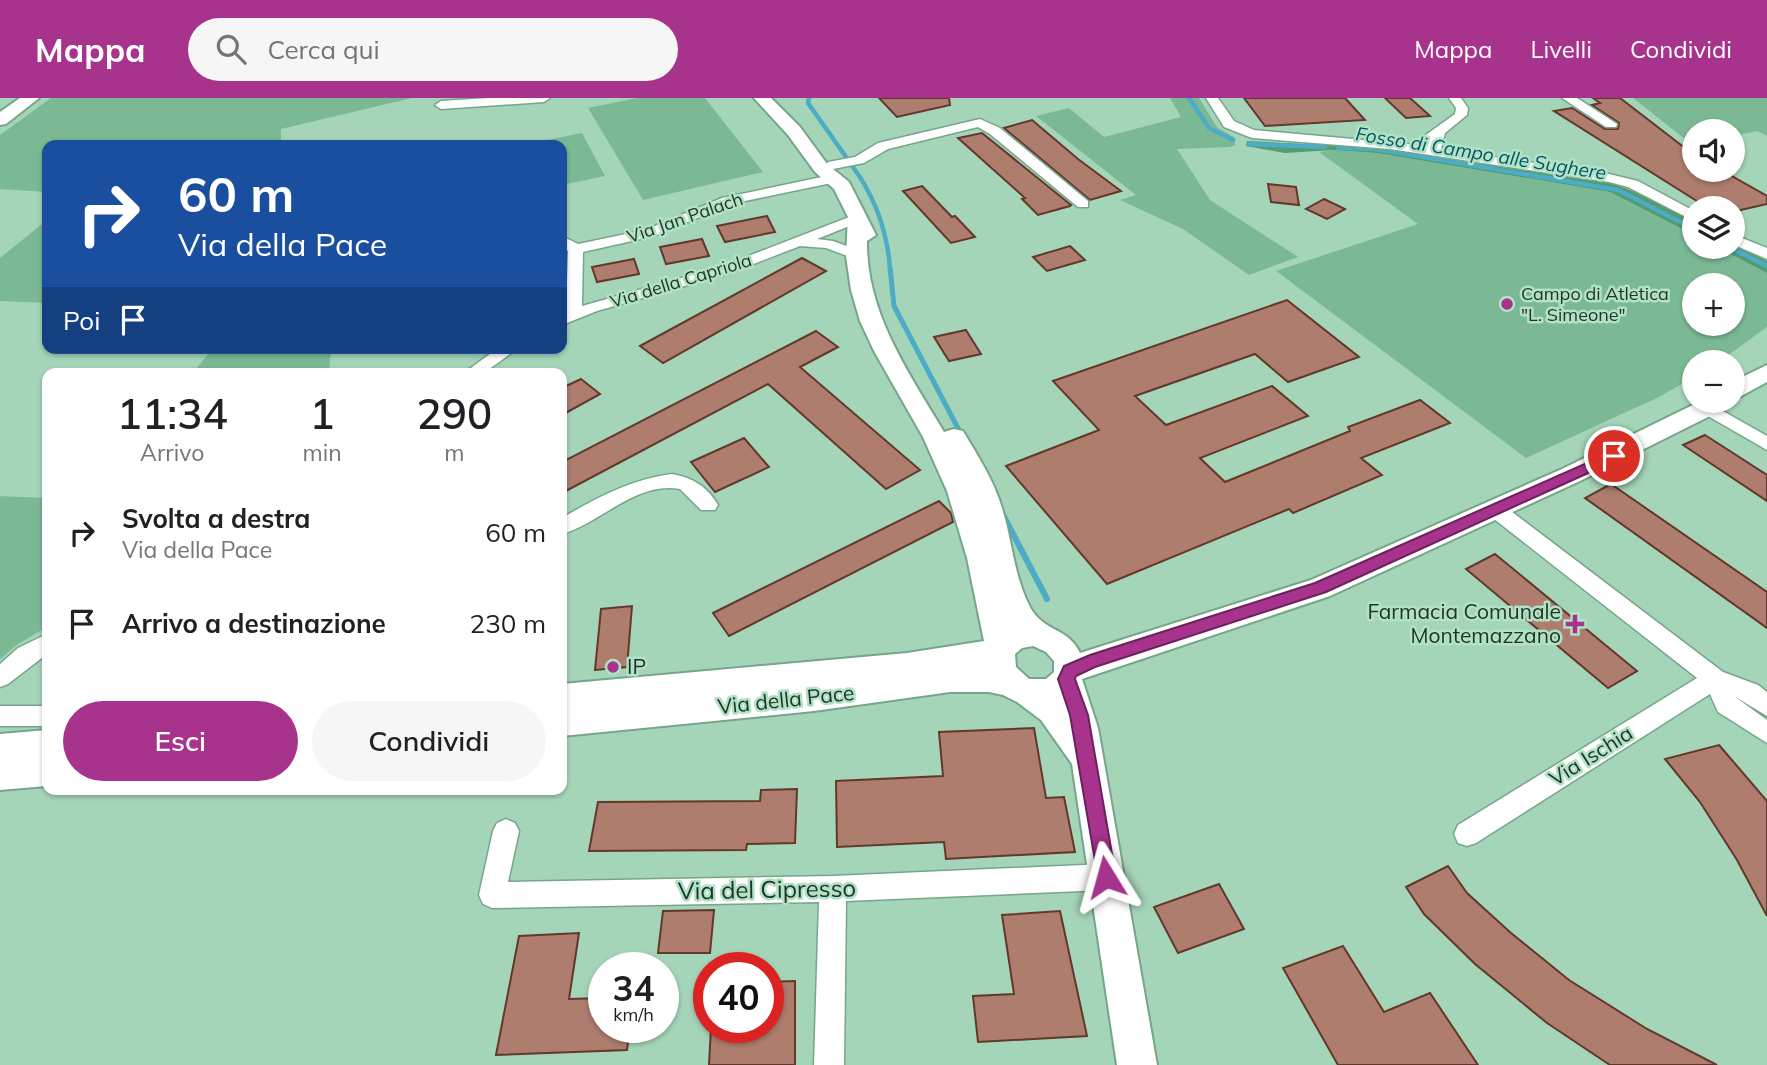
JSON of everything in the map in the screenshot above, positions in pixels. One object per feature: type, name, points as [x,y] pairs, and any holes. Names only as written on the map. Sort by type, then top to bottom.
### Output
[{"type":"street","points":[[0,108],[15,98]]},
{"type":"street","points":[[0,120],[31,98]]},
{"type":"street","points":[[441,104],[544,98]]},
{"type":"street","points":[[762,98],[794,131],[821,168],[834,172]]},
{"type":"street","points":[[775,98],[797,118],[848,195],[869,241],[892,330],[979,481],[993,520],[1004,572],[1017,611],[1043,637],[1067,654],[1068,675],[1079,715],[1137,1065]]},
{"type":"street","points":[[1212,98],[1229,124],[1240,131],[1274,138],[1367,143],[1429,150],[1625,182],[1682,211]]},
{"type":"street","points":[[1367,143],[1406,139],[1439,131],[1461,115],[1462,108],[1455,98]]},
{"type":"street","points":[[1568,98],[1611,124]]},
{"type":"street","name":"Via Jan Palach","points":[[576,249],[649,233],[727,201],[834,172],[883,146],[980,123],[995,131],[1083,204]]},
{"type":"street","points":[[1429,150],[1435,148],[1439,131]]},
{"type":"street","points":[[1439,131],[1448,145],[1469,157]]},
{"type":"street","points":[[857,218],[855,254],[870,321],[936,439],[965,503],[1001,650],[999,667],[1018,688],[1052,711],[1085,758]]},
{"type":"street","name":"Via della Capriola","points":[[568,317],[725,270],[857,218]]},
{"type":"street","points":[[799,242],[828,244],[855,254]]},
{"type":"street","points":[[567,243],[576,249],[568,317]]},
{"type":"street","points":[[1745,244],[1767,254]]},
{"type":"street","points":[[480,368],[501,354]]},
{"type":"street","points":[[1745,385],[1767,372]]},
{"type":"street","points":[[1018,688],[1051,692],[1068,675],[1090,662],[1320,588],[1634,446],[1697,413]]},
{"type":"street","points":[[1726,413],[1767,444]]},
{"type":"street","points":[[567,524],[624,495],[668,481],[687,483],[708,505]]},
{"type":"street","points":[[1496,510],[1715,679],[1749,692],[1767,706]]},
{"type":"street","points":[[1001,650],[1014,638],[1043,637],[1092,645],[1165,638]]},
{"type":"street","points":[[0,677],[26,655],[42,646]]},
{"type":"street","name":"Via della Pace","points":[[567,697],[947,660],[1001,650]]},
{"type":"street","name":"Via della Pace","points":[[567,722],[850,694],[960,678],[986,677],[1018,688]]},
{"type":"street","points":[[1715,679],[1727,705],[1767,733]]},
{"type":"street","name":"Via Ischia","points":[[1467,834],[1715,679]]},
{"type":"street","points":[[0,716],[42,716]]},
{"type":"street","points":[[0,748],[42,744]]},
{"type":"street","points":[[0,775],[42,771]]},
{"type":"street","name":"Via del Cipresso","points":[[506,831],[492,895],[832,889],[1106,877]]},
{"type":"street","points":[[830,1065],[832,889]]},
{"type":"green space","points":[[51,98],[412,98],[281,129],[281,140],[42,140],[42,192],[0,189],[0,135]]},
{"type":"green space","points":[[637,98],[705,98],[763,172],[643,200],[588,108]]},
{"type":"green space","points":[[1170,98],[1199,98],[1217,127],[1235,138],[1235,145],[1230,147],[1177,149],[1210,200],[1298,257],[1249,275],[1183,229],[1120,200],[1136,195],[1036,116],[1069,108],[1104,137],[1181,117]]},
{"type":"green space","points":[[1633,98],[1767,98],[1767,136],[1757,131],[1745,134],[1745,119],[1682,119],[1682,137]]},
{"type":"green space","points":[[582,133],[605,176],[567,184],[567,140],[547,140]]},
{"type":"green space","points":[[1247,141],[1377,148],[1614,184],[1651,198],[1682,215],[1682,229],[1610,192],[1377,153],[1333,150],[1285,153],[1246,146]]},
{"type":"green space","name":"Campo di Atletica \"L. Simeone\"","points":[[1333,150],[1377,153],[1610,192],[1682,229],[1682,259],[1740,259],[1767,273],[1767,327],[1735,350],[1682,350],[1682,384],[1526,458],[1276,271],[1418,224],[1319,152]]},
{"type":"green space","points":[[42,224],[42,303],[0,301],[0,258]]},
{"type":"green space","points":[[1745,249],[1767,261],[1767,273],[1740,259],[1745,259]]},
{"type":"green space","points":[[208,354],[331,354],[329,368],[197,368]]},
{"type":"green space","points":[[0,496],[42,498],[42,630],[0,659]]},
{"type":"building","points":[[879,98],[949,98],[950,105],[897,117]]},
{"type":"building","points":[[1244,98],[1345,98],[1365,120],[1265,126]]},
{"type":"building","points":[[1385,98],[1410,98],[1430,116],[1406,118]]},
{"type":"building","points":[[1593,98],[1620,98],[1682,146],[1682,182],[1742,182],[1767,196],[1767,204],[1745,209],[1745,196],[1689,196],[1554,111],[1572,108],[1605,129],[1618,129],[1619,123],[1592,105],[1600,103]]},
{"type":"building","points":[[1032,120],[1121,191],[1090,200],[1004,128]]},
{"type":"building","points":[[982,133],[1071,205],[1038,215],[1022,199],[1025,198],[958,138]]},
{"type":"building","points":[[1268,184],[1296,187],[1299,205],[1271,202]]},
{"type":"building","points":[[922,186],[975,237],[951,243],[903,191]]},
{"type":"building","points":[[1324,199],[1345,209],[1327,219],[1306,209]]},
{"type":"building","points":[[767,216],[775,232],[725,242],[717,226]]},
{"type":"building","points":[[702,239],[709,256],[666,264],[660,247]]},
{"type":"building","points":[[1070,246],[1085,260],[1047,271],[1033,257]]},
{"type":"building","points":[[802,258],[826,271],[663,363],[640,346]]},
{"type":"building","points":[[634,259],[639,274],[597,282],[592,267]]},
{"type":"building","points":[[1287,300],[1359,357],[1288,382],[1255,354],[1135,396],[1166,425],[1272,386],[1308,416],[1200,458],[1225,482],[1350,431],[1348,427],[1420,400],[1450,423],[1361,458],[1382,475],[1293,513],[1289,509],[1107,584],[1006,466],[1099,430],[1053,381]]},
{"type":"building","points":[[966,330],[981,354],[949,361],[934,337]]},
{"type":"building","points":[[816,331],[838,347],[800,367],[920,470],[886,489],[768,384],[567,490],[567,459]]},
{"type":"building","points":[[581,379],[600,394],[567,412],[567,386]]},
{"type":"building","points":[[1705,435],[1767,475],[1767,501],[1683,445]]},
{"type":"building","points":[[744,438],[769,467],[715,492],[691,462]]},
{"type":"building","points":[[1611,484],[1767,592],[1767,628],[1585,498]]},
{"type":"building","points":[[939,501],[951,513],[953,522],[729,636],[713,613]]},
{"type":"building","points":[[1495,554],[1637,671],[1608,688],[1466,569]]},
{"type":"building","points":[[632,606],[627,667],[595,670],[601,609]]},
{"type":"building","points":[[1034,728],[1046,798],[1064,797],[1075,852],[946,859],[944,842],[837,847],[836,781],[943,776],[939,732]]},
{"type":"building","points":[[1719,745],[1767,801],[1767,916],[1737,860],[1700,802],[1665,759]]},
{"type":"building","points":[[797,789],[795,843],[747,844],[746,850],[589,851],[598,802],[760,801],[761,790]]},
{"type":"building","points":[[1448,866],[1467,893],[1569,980],[1647,1029],[1717,1065],[1610,1065],[1547,1023],[1475,964],[1424,914],[1406,887]]},
{"type":"building","points":[[1219,884],[1244,929],[1178,953],[1154,907]]},
{"type":"building","points":[[714,910],[710,952],[658,952],[663,911]]},
{"type":"building","points":[[1060,911],[1087,1036],[978,1042],[973,996],[1014,994],[1002,915]]},
{"type":"building","points":[[579,933],[569,999],[588,998],[588,1043],[628,1043],[627,1050],[496,1055],[519,936]]},
{"type":"building","points":[[1343,946],[1384,1012],[1430,993],[1478,1065],[1338,1065],[1283,968]]},
{"type":"building","points":[[784,981],[795,981],[795,1065],[709,1065],[710,1043],[784,1043]]},
{"type":"waterway","points":[[809,98],[808,103],[846,157]]},
{"type":"waterway","name":"Fosso di Campo alle Sughere","points":[[1189,98],[1209,128],[1233,140]]},
{"type":"waterway","name":"Fosso di Campo alle Sughere","points":[[1249,144],[1325,147]]},
{"type":"waterway","name":"Fosso di Campo alle Sughere","points":[[1338,148],[1375,149],[1618,190],[1682,223]]},
{"type":"waterway","points":[[853,167],[868,190],[879,215],[890,268]]},
{"type":"waterway","name":"Fosso di Campo alle Sughere","points":[[1745,255],[1767,266]]},
{"type":"waterway","points":[[890,267],[894,306],[962,436]]},
{"type":"waterway","points":[[1001,511],[1047,599]]},
{"type":"place","name":"Campo di Atletica \"L. Simeone\"","points":[[1507,304]]},
{"type":"place","name":"Farmacia Comunale Montemazzano","points":[[1575,624]]},
{"type":"place","name":"IP","points":[[613,667]]},
{"type":"route","points":[[1106,877],[1082,728],[1066,679],[1070,671],[1090,662],[1320,588],[1614,456]]}]
